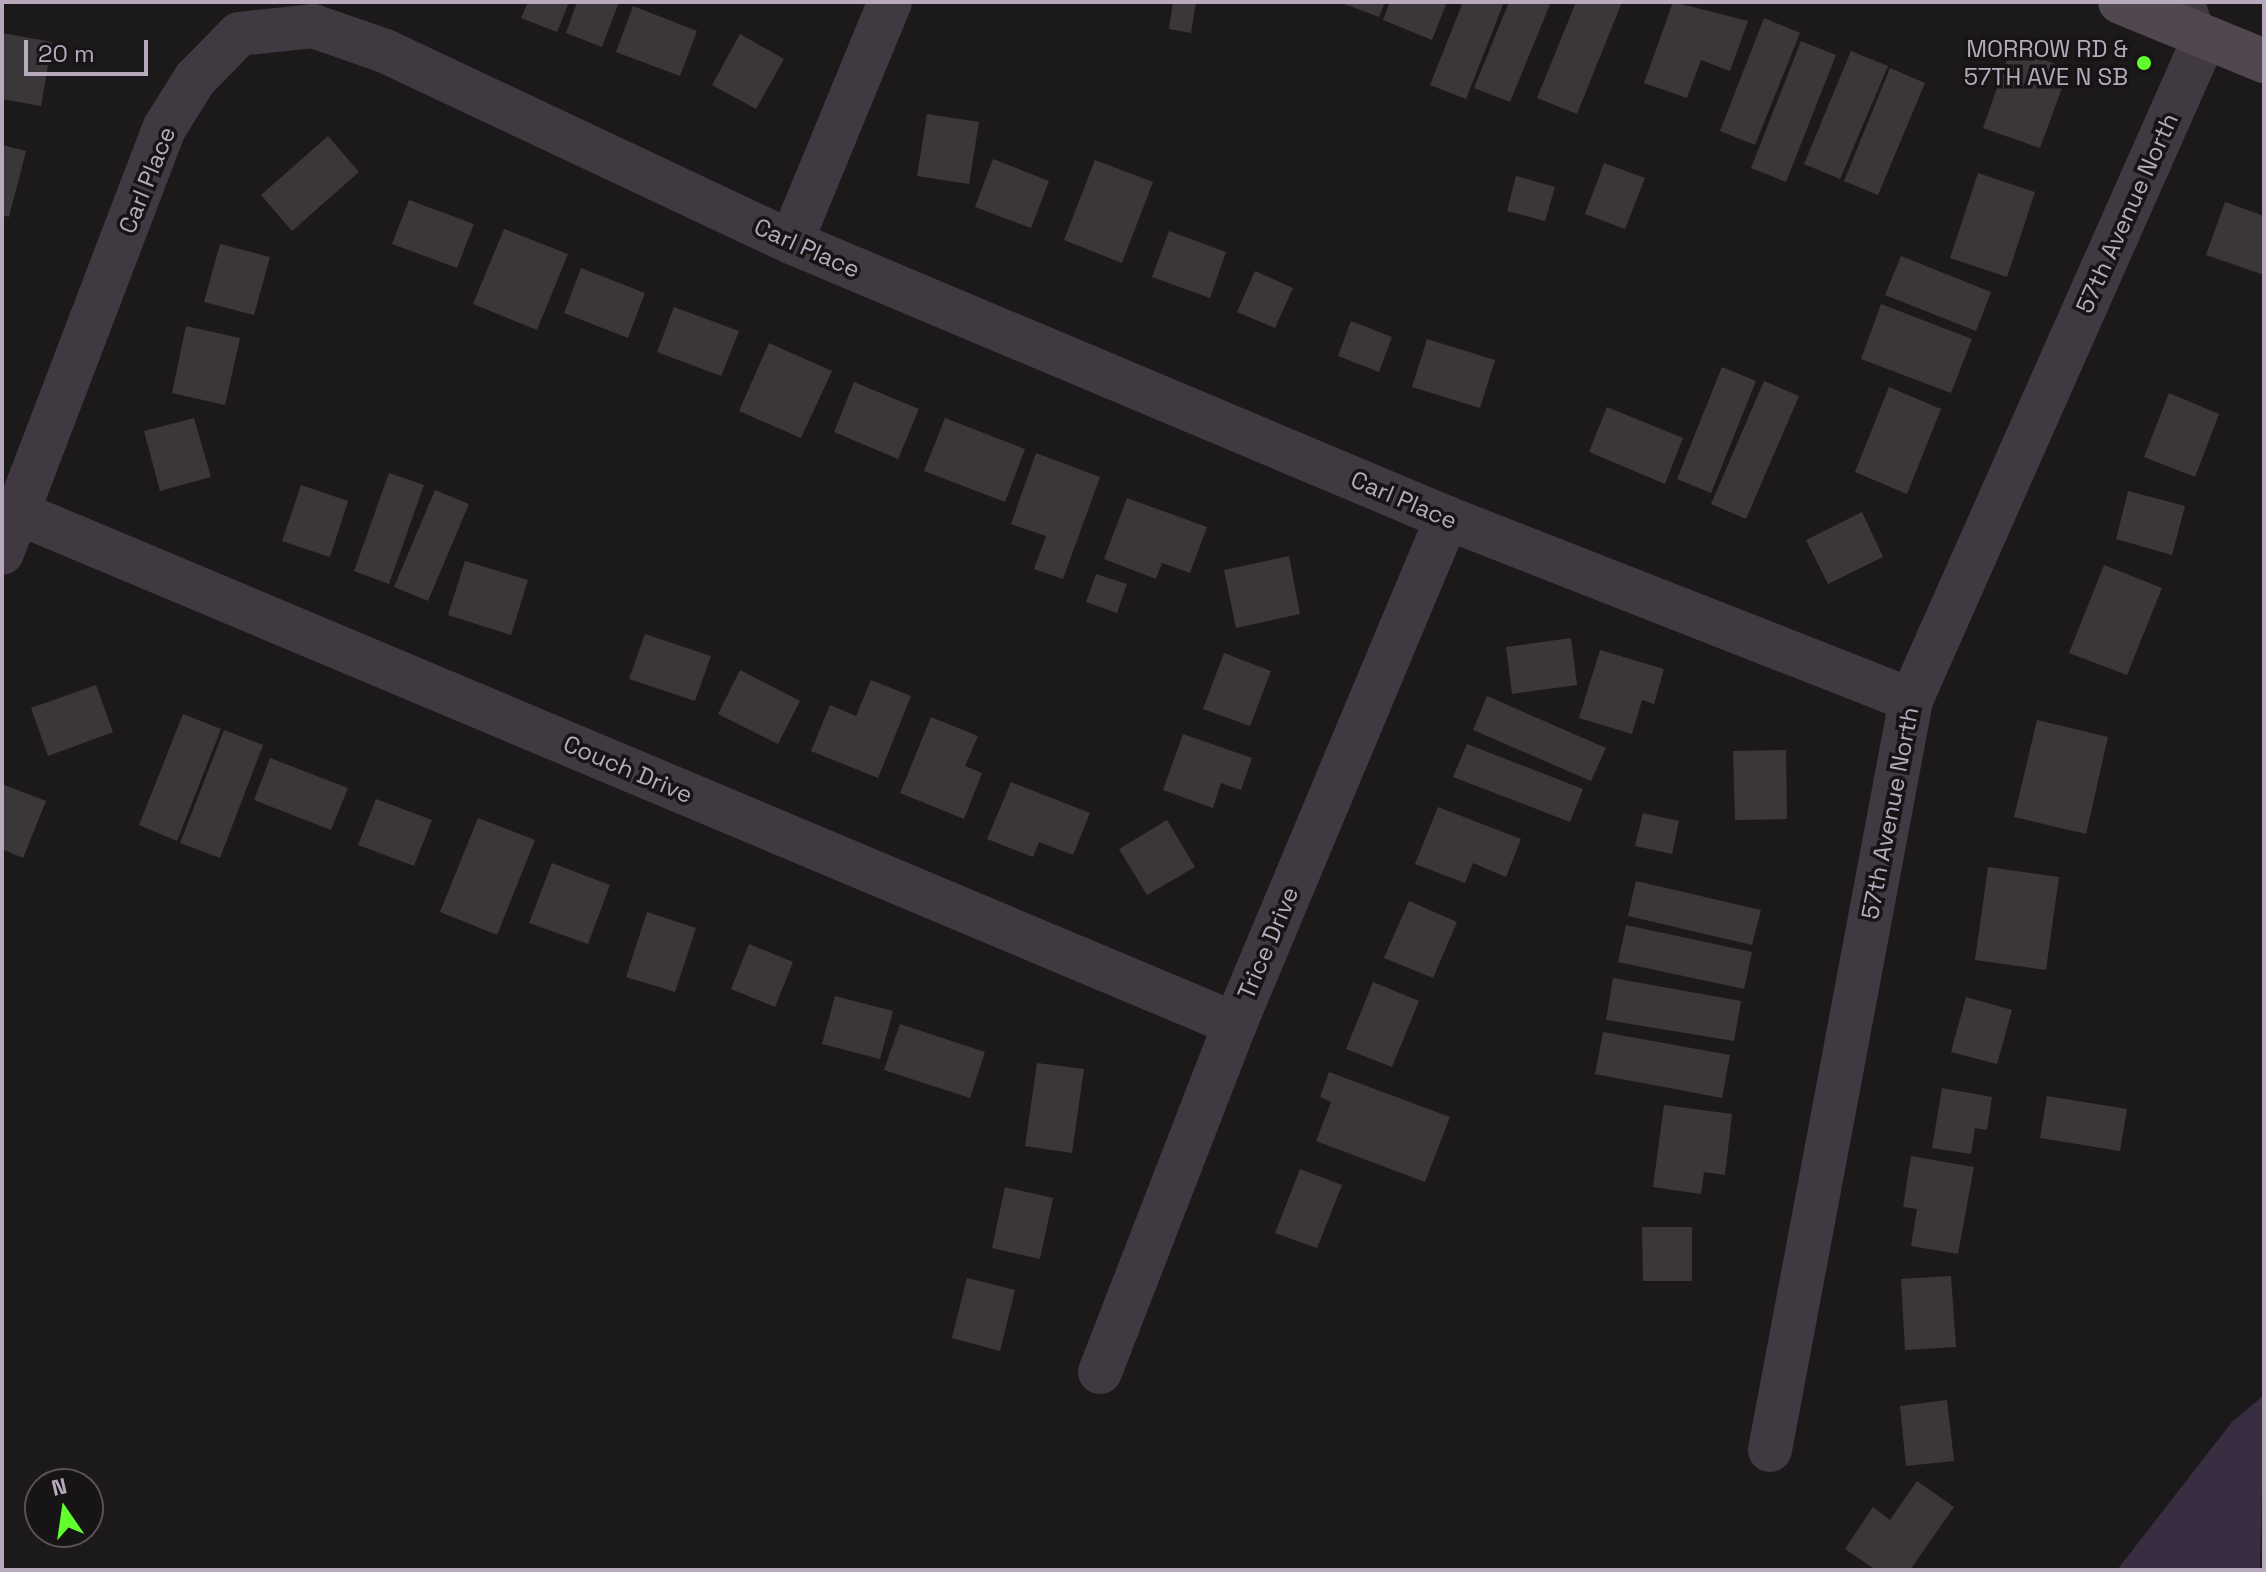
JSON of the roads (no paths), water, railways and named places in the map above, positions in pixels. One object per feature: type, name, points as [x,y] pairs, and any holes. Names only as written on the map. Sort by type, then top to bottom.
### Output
[{"type":"street","points":[[791,242],[890,2]]},
{"type":"street","points":[[2120,2],[2199,20],[2264,61]]},
{"type":"street","name":"57th Avenue North","points":[[1770,1450],[1911,700],[2199,20]]},
{"type":"street","name":"Carl Place","points":[[2,553],[21,514],[165,127],[195,79],[239,34],[313,26],[385,51],[791,242],[1447,518],[1911,700]]},
{"type":"street","name":"Couch Drive","points":[[21,514],[1235,1024]]},
{"type":"street","name":"Trice Drive","points":[[1100,1372],[1235,1024],[1447,518]]},
{"type":"place","name":"MORROW RD & 57TH AVE N SB","points":[[2144,63]]}]
